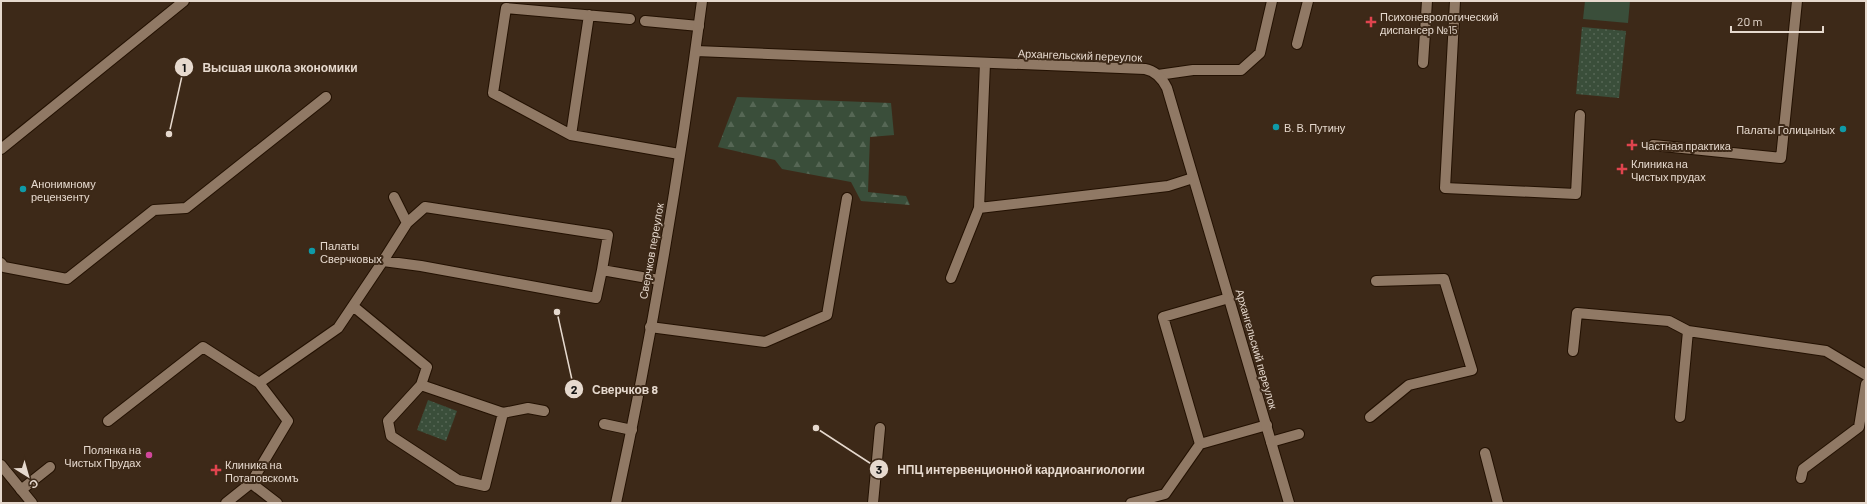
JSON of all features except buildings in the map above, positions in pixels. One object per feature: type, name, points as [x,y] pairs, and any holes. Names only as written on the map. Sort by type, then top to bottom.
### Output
[{"type":"street","points":[[1,148],[184,1]]},
{"type":"street","name":"Сверчков переулок","points":[[616,503],[632,430],[659,280],[696,51],[702,1]]},
{"type":"street","points":[[1158,75],[1193,70],[1241,70],[1260,53],[1272,1]]},
{"type":"street","points":[[1297,44],[1308,1]]},
{"type":"street","points":[[1423,63],[1427,1]]},
{"type":"street","points":[[1455,1],[1445,188],[1576,194],[1580,115]]},
{"type":"street","points":[[1653,144],[1781,158],[1797,1]]},
{"type":"street","points":[[630,19],[506,8],[493,93],[571,135],[679,154]]},
{"type":"street","points":[[571,135],[589,15]]},
{"type":"street","points":[[645,21],[699,26]]},
{"type":"street","name":"Архангельский переулок","points":[[696,51],[1145,69],[1153,71],[1158,75],[1167,88],[1289,503]]},
{"type":"street","points":[[951,278],[979,208],[985,63]]},
{"type":"street","points":[[1,263],[4,267],[67,279],[154,210],[186,208],[326,97]]},
{"type":"street","points":[[979,208],[1168,186],[1193,178]]},
{"type":"street","points":[[394,197],[407,224]]},
{"type":"street","points":[[650,327],[765,342],[827,315],[847,198]]},
{"type":"street","points":[[259,383],[338,328],[407,224],[425,207],[608,236],[596,298],[421,266],[383,261]]},
{"type":"street","points":[[602,270],[659,280]]},
{"type":"street","points":[[1370,417],[1409,385],[1472,370],[1444,279],[1376,281]]},
{"type":"street","points":[[1200,444],[1163,317],[1229,298]]},
{"type":"street","points":[[353,306],[427,367],[421,385],[388,421],[391,436],[458,480],[485,486],[503,413]]},
{"type":"street","points":[[1573,351],[1577,312],[1669,321],[1688,331],[1826,351],[1866,375]]},
{"type":"street","points":[[1680,417],[1688,331]]},
{"type":"street","points":[[108,421],[203,347],[259,383],[288,421],[251,483],[226,503]]},
{"type":"street","points":[[1801,478],[1803,469],[1859,427],[1866,384]]},
{"type":"street","points":[[421,385],[503,413],[528,408],[544,411]]},
{"type":"street","points":[[604,424],[632,430]]},
{"type":"street","points":[[1131,503],[1165,494],[1200,444],[1267,425]]},
{"type":"street","points":[[873,503],[880,428]]},
{"type":"street","points":[[1271,442],[1299,434]]},
{"type":"street","points":[[1485,453],[1498,503]]},
{"type":"street","points":[[1,465],[32,503]]},
{"type":"street","points":[[21,490],[50,467]]},
{"type":"street","points":[[251,483],[277,503]]},
{"type":"green space","points":[[1585,1],[1630,1],[1628,23],[1583,19]]},
{"type":"green space","points":[[1582,27],[1626,31],[1619,98],[1576,94]]},
{"type":"green space","points":[[737,97],[891,103],[894,135],[870,137],[868,192],[906,196],[910,205],[861,201],[851,182],[782,169],[775,160],[718,147]]},
{"type":"green space","points":[[428,400],[457,411],[446,441],[417,430]]},
{"type":"place","name":"Психоневрологический диспансер №15","points":[[1371,22]]},
{"type":"place","name":"В. В. Путину","points":[[1276,127]]},
{"type":"place","name":"Палаты Голицыных","points":[[1843,129]]},
{"type":"place","name":"Высшая школа экономики","points":[[169,134]]},
{"type":"place","name":"Частная практика","points":[[1632,145]]},
{"type":"place","name":"Клиника на Чистых прудах","points":[[1622,169]]},
{"type":"place","name":"Анонимному рецензенту","points":[[23,189]]},
{"type":"place","name":"Палаты Сверчковых","points":[[312,251]]},
{"type":"place","name":"Сверчков 8","points":[[557,312]]},
{"type":"place","name":"НПЦ интервенционной кардиоангиологии","points":[[816,428]]},
{"type":"place","name":"Полянка на Чистых Прудах","points":[[149,455]]},
{"type":"place","name":"Клиника на Потаповскомъ","points":[[216,470]]}]
